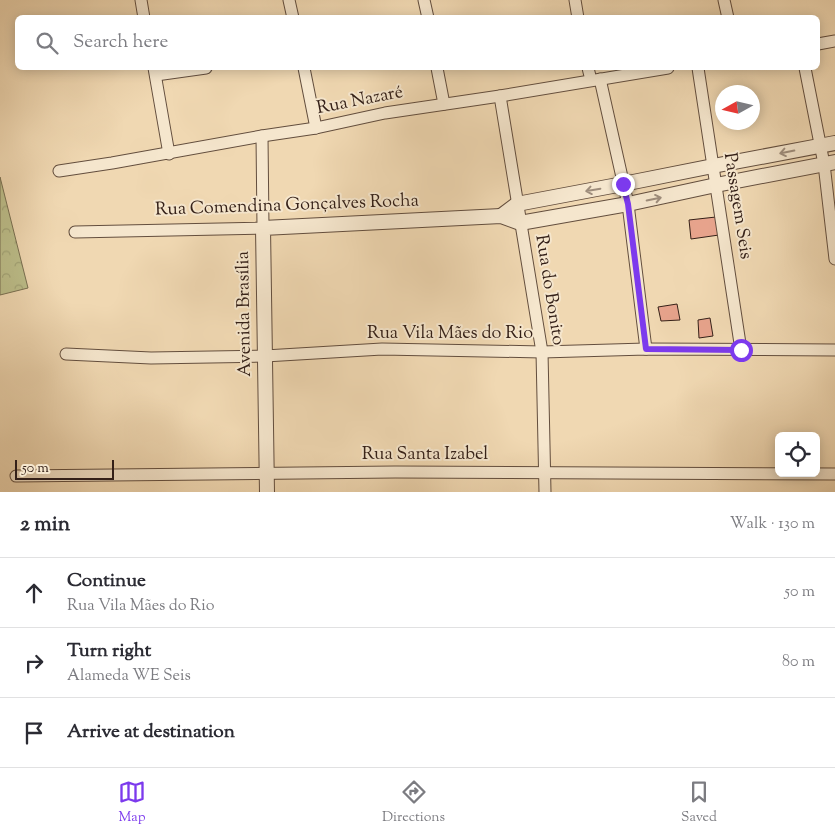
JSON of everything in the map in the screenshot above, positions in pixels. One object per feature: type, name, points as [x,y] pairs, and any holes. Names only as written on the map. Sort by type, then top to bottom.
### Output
[{"type":"street","points":[[143,15],[141,1],[154,0]]},
{"type":"street","points":[[289,0],[292,15]]},
{"type":"street","points":[[424,0],[427,15]]},
{"type":"street","points":[[575,0],[578,15]]},
{"type":"street","points":[[724,0],[727,15]]},
{"type":"street","points":[[820,44],[835,41]]},
{"type":"street","points":[[169,154],[155,71],[172,70]]},
{"type":"street","points":[[304,70],[316,128]]},
{"type":"street","points":[[437,70],[444,104]]},
{"type":"street","points":[[589,70],[595,80],[628,204],[646,349]]},
{"type":"street","name":"Rua Nazaré","points":[[59,171],[316,128],[385,113],[656,70]]},
{"type":"street","name":"Passagem Seis","points":[[698,70],[741,350]]},
{"type":"street","points":[[805,70],[820,145],[829,163],[835,259]]},
{"type":"street","name":"Rua do Bonito","points":[[500,96],[542,352],[544,492]]},
{"type":"street","name":"Avenida Brasília","points":[[262,136],[267,492]]},
{"type":"street","points":[[502,216],[517,204],[835,143]]},
{"type":"street","points":[[520,223],[628,204],[829,163]]},
{"type":"street","name":"Rua Comendina Gonçalves Rocha","points":[[75,232],[263,228],[502,216],[520,223]]},
{"type":"street","name":"Rua Vila Mães do Rio","points":[[66,354],[151,358],[265,356],[382,349],[542,352],[646,349],[835,350]]},
{"type":"street","name":"Rua Santa Izabel","points":[[16,476],[267,473],[835,474]]},
{"type":"green space","points":[[0,177],[28,288],[0,295]]},
{"type":"building","points":[[716,217],[719,235],[691,239],[689,220]]},
{"type":"building","points":[[677,304],[680,320],[661,321],[658,307]]},
{"type":"building","points":[[710,318],[713,336],[699,338],[698,320]]},
{"type":"route","points":[[623,184],[628,204],[646,349],[741,350]]}]
